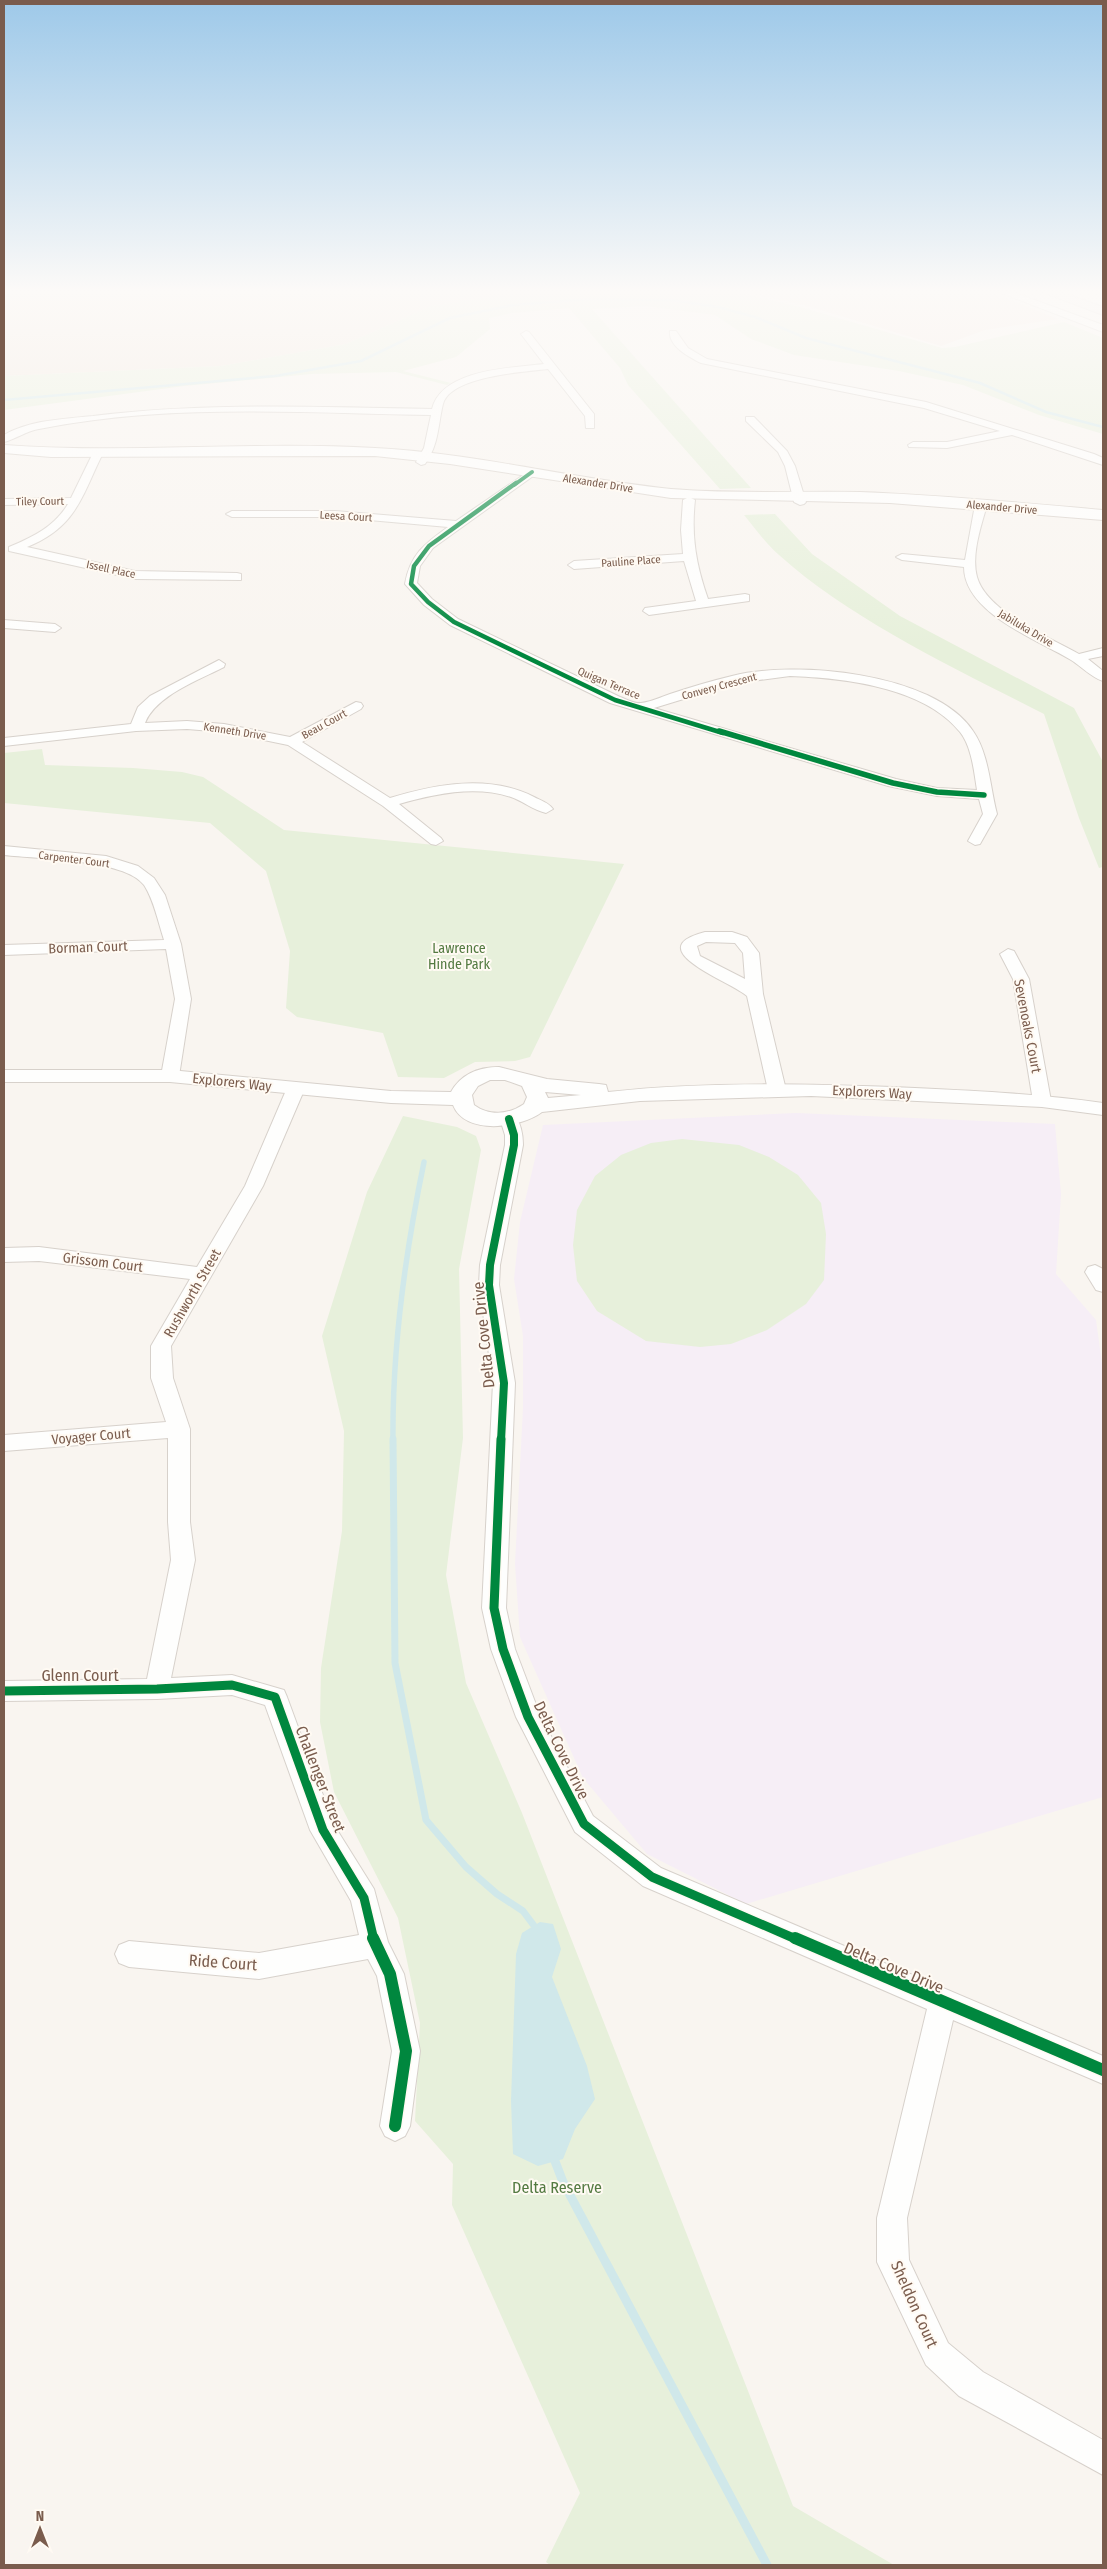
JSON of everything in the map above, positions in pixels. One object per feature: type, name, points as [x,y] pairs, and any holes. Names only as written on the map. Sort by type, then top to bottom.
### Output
[{"type":"main road","name":"Alexander Drive","points":[[4,449],[96,458]]},
{"type":"main road","name":"Alexander Drive","points":[[4,456],[192,461],[296,456],[423,459],[669,493],[981,507],[1103,515]]},
{"type":"main road","name":"Alexander Drive","points":[[529,475],[606,492],[689,500],[799,499]]},
{"type":"main road","name":"Alexander Drive","points":[[981,507],[1103,520]]},
{"type":"street","points":[[4,439],[26,428],[151,411],[239,408]]},
{"type":"street","points":[[369,408],[438,412]]},
{"type":"street","points":[[423,459],[430,451],[439,408]]},
{"type":"street","points":[[584,408],[590,416],[590,426]]},
{"type":"street","points":[[929,408],[1012,432],[1103,462]]},
{"type":"street","points":[[750,419],[782,451],[790,466],[799,499]]},
{"type":"street","points":[[913,445],[947,445],[1012,432]]},
{"type":"street","points":[[4,552],[50,532],[65,518],[77,501],[96,458]]},
{"type":"street","name":"Quigan Terrace","points":[[529,475],[429,546],[414,566],[412,584],[428,602],[454,622],[615,700],[893,783],[937,792],[984,794]]},
{"type":"street","points":[[689,500],[685,532],[688,557],[703,604]]},
{"type":"street","name":"Tiley Court","points":[[4,502],[77,501]]},
{"type":"street","name":"Jabiluka Drive","points":[[981,507],[970,564],[970,576],[974,586],[987,603],[1000,613],[1077,658],[1103,676]]},
{"type":"street","name":"Leesa Court","points":[[232,514],[335,514],[460,525]]},
{"type":"street","name":"Issell Place","points":[[16,548],[135,574],[237,578]]},
{"type":"street","name":"Pauline Place","points":[[574,565],[688,557]]},
{"type":"street","points":[[902,557],[970,564]]},
{"type":"street","points":[[649,611],[745,598]]},
{"type":"street","points":[[4,624],[54,628]]},
{"type":"street","points":[[1077,658],[1103,652]]},
{"type":"street","points":[[136,727],[143,710],[155,699],[219,664]]},
{"type":"street","name":"Convery Crescent","points":[[640,708],[721,683],[768,673],[824,674],[879,682],[920,697],[947,712],[968,732],[990,814],[975,841]]},
{"type":"street","name":"Beau Court","points":[[292,742],[356,706]]},
{"type":"street","name":"Kenneth Drive","points":[[4,742],[136,727],[186,725],[224,728],[292,742],[388,803],[436,840]]},
{"type":"street","points":[[388,803],[448,787],[479,787],[512,792],[546,809]]},
{"type":"street","name":"Carpenter Court","points":[[4,851],[106,861],[133,870],[148,881],[156,895],[173,944],[183,999],[170,1076]]},
{"type":"street","name":"Borman Court","points":[[4,950],[173,944]]},
{"type":"street","name":"Sevenoaks Court","points":[[1008,954],[1021,979],[1042,1101]]},
{"type":"street","points":[[755,994],[777,1090]]},
{"type":"street","name":"Explorers Way","points":[[640,1094],[530,1082],[508,1074],[496,1073],[479,1077],[469,1082],[462,1090],[460,1099],[464,1108],[474,1115],[487,1119],[509,1119],[527,1113],[535,1106],[640,1094],[777,1090],[868,1092],[1042,1101],[1103,1109]]},
{"type":"street","name":"Explorers Way","points":[[4,1076],[170,1076],[418,1100],[460,1099]]},
{"type":"street","points":[[530,1082],[537,1089],[538,1098],[535,1106]]},
{"type":"street","name":"Rushworth Street","points":[[157,1689],[183,1560],[179,1522],[179,1429],[162,1378],[161,1346],[254,1186],[296,1088]]},
{"type":"street","name":"Delta Cove Drive","points":[[509,1119],[514,1135],[514,1145],[491,1252],[489,1285],[504,1383],[494,1608],[502,1649],[528,1717],[584,1824],[652,1877],[1103,2070]]},
{"type":"street","name":"Grissom Court","points":[[4,1255],[38,1254],[202,1274]]},
{"type":"street","name":"Voyager Court","points":[[4,1443],[179,1429]]},
{"type":"street","name":"Challenger Street","points":[[157,1689],[232,1685],[275,1697],[322,1830],[364,1898],[374,1945],[390,1974],[406,2051],[395,2126]]},
{"type":"street","name":"Glenn Court","points":[[4,1691],[23,1689],[157,1689]]},
{"type":"street","name":"Ride Court","points":[[129,1954],[259,1966],[374,1945]]},
{"type":"street","name":"Sheldon Court","points":[[943,2003],[892,2218],[893,2262],[937,2354],[971,2384],[1103,2458]]},
{"type":"shaded area","points":[[796,1113],[1055,1124],[1061,1194],[1056,1274],[1096,1320],[1103,1371],[1103,1797],[746,1904],[647,1854],[583,1778],[520,1637],[515,1564],[523,1408],[523,1336],[514,1279],[520,1222],[543,1125]]},
{"type":"green space","points":[[4,408],[20,408],[4,410]]},
{"type":"green space","points":[[648,408],[680,408],[751,488],[720,489]]},
{"type":"green space","points":[[1021,408],[1103,408],[1103,434]]},
{"type":"green space","points":[[775,514],[812,554],[900,616],[1074,708],[1103,762],[1103,867],[1099,868],[1079,818],[1044,714],[906,642],[839,601],[808,579],[774,551],[744,515]]},
{"type":"green space","name":"Lawrence Hinde Park","points":[[42,749],[45,765],[133,768],[182,772],[203,777],[284,830],[624,864],[530,1057],[515,1061],[475,1062],[444,1078],[398,1077],[383,1033],[297,1017],[286,1008],[290,951],[266,871],[210,823],[4,803],[4,753]]},
{"type":"green space","name":"Delta Reserve","points":[[403,1116],[457,1127],[476,1136],[481,1150],[459,1269],[463,1438],[446,1575],[466,1683],[522,1813],[793,2506],[894,2565],[550,2565],[546,2562],[580,2493],[452,2205],[453,2164],[415,2121],[420,2023],[398,1918],[334,1792],[320,1722],[321,1668],[342,1531],[344,1431],[322,1336],[367,1192]]},
{"type":"green space","points":[[682,1139],[739,1145],[769,1157],[798,1175],[821,1203],[826,1234],[824,1280],[806,1304],[767,1330],[731,1344],[700,1347],[646,1341],[597,1311],[577,1281],[573,1245],[577,1210],[595,1176],[621,1155],[651,1143]]},
{"type":"water","points":[[540,1922],[553,1924],[561,1949],[552,1977],[587,2066],[595,2099],[575,2129],[563,2159],[538,2166],[513,2154],[511,2101],[516,1954],[522,1933]]},
{"type":"waterway","points":[[1037,408],[1103,427]]},
{"type":"waterway","points":[[393,1439],[397,1336],[411,1231],[424,1162]]},
{"type":"waterway","points":[[393,1439],[395,1663],[426,1820],[466,1867],[497,1894],[523,1911],[538,1931]]},
{"type":"waterway","points":[[553,2156],[563,2182],[767,2565]]},
{"type":"cycle path","points":[[532,472],[429,546],[414,566],[411,584],[428,602],[454,622],[615,700],[893,783],[937,792],[984,795]]},
{"type":"cycle path","points":[[509,1119],[514,1135],[514,1145],[490,1265],[489,1285],[504,1383],[494,1569],[494,1608],[503,1649],[528,1717],[584,1824],[652,1877],[1103,2070]]},
{"type":"cycle path","points":[[4,1691],[23,1689],[157,1689],[232,1685],[275,1697],[323,1830],[364,1898],[375,1945],[390,1974],[406,2051],[395,2126]]}]
